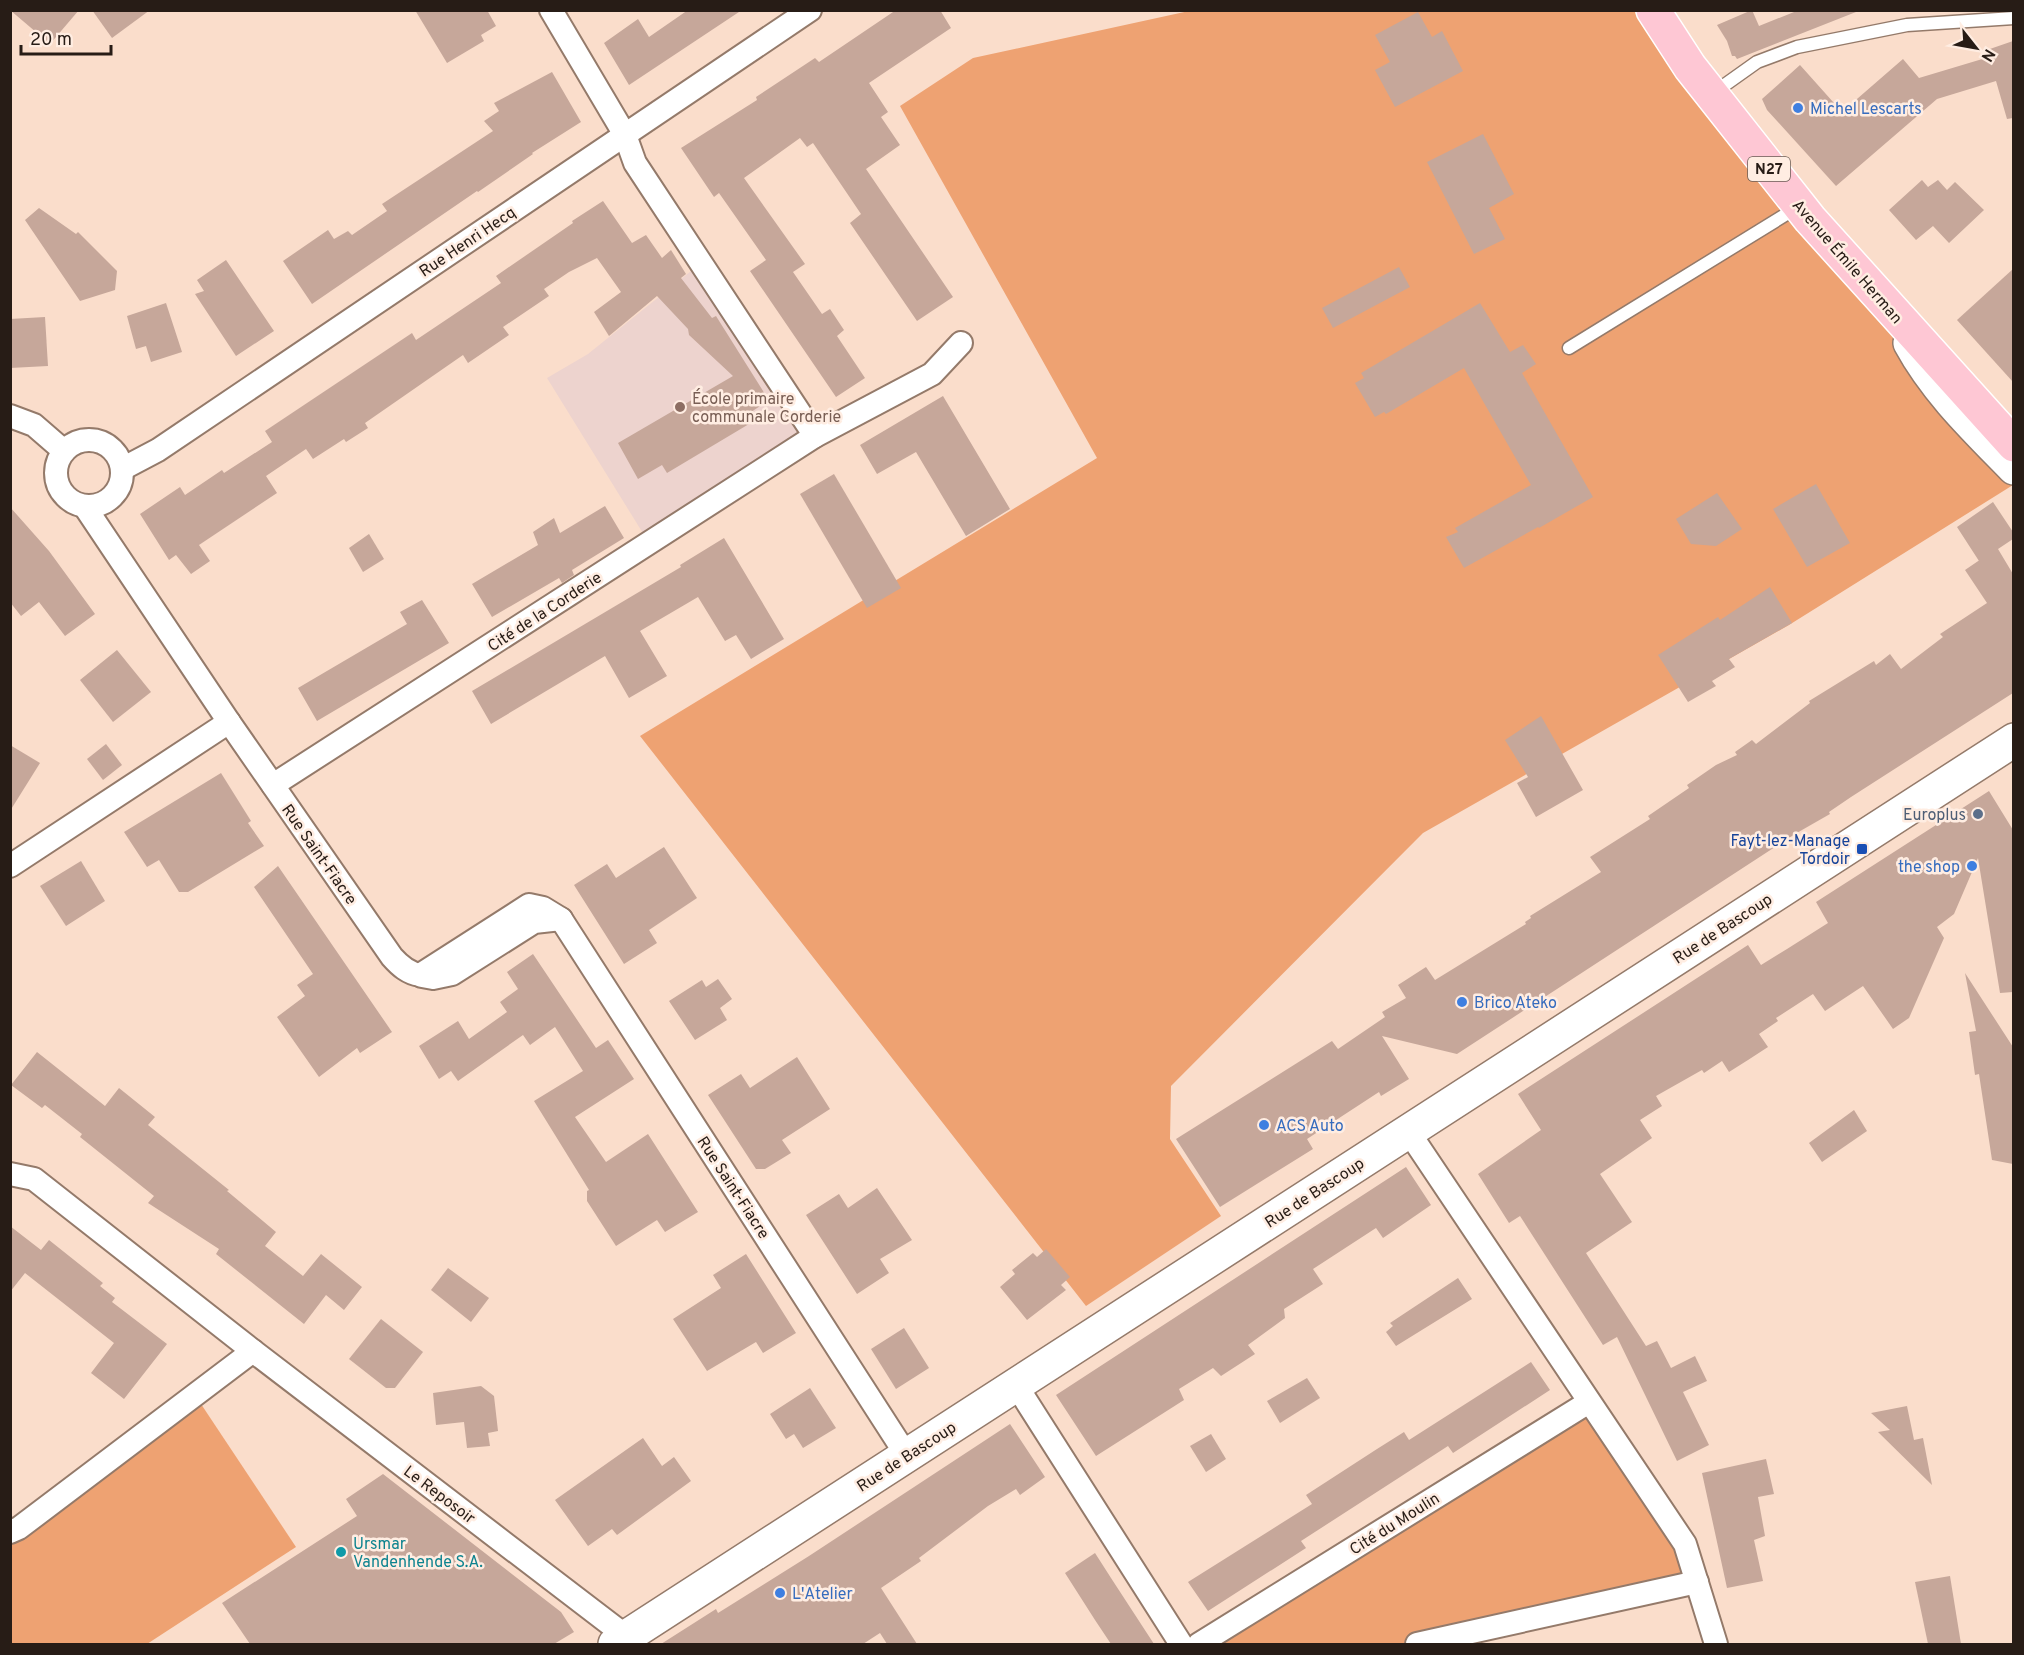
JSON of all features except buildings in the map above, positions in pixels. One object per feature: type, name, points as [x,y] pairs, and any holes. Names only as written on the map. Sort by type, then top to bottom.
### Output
[{"type":"main road","name":"Avenue Émile Herman","points":[[1653,10],[1690,67],[1800,207],[1897,317],[2006,432]]},
{"type":"main road","points":[[1897,317],[1922,364],[1944,394],[2013,468]]},
{"type":"main road","name":"Rue de Bascoup","points":[[621,1640],[2013,740]]},
{"type":"street","points":[[551,10],[625,135],[635,163],[815,436]]},
{"type":"street","name":"Rue Henri Hecq","points":[[122,469],[158,450],[810,10]]},
{"type":"street","name":"Cité de la Corderie","points":[[273,785],[815,436],[932,374],[961,343]]},
{"type":"street","points":[[10,416],[34,425],[64,451]]},
{"type":"street","points":[[79,441],[102,442],[112,448],[119,458],[122,469],[121,481],[116,493],[108,501],[97,506],[85,507],[74,504],[64,497],[56,483],[55,472],[58,460],[64,451],[79,441]]},
{"type":"street","name":"Rue Saint-Fiacre","points":[[85,507],[229,722],[401,967],[420,975],[529,905],[543,908],[561,919],[908,1455]]},
{"type":"street","points":[[10,866],[229,722]]},
{"type":"street","points":[[1408,1131],[1684,1544],[1716,1644]]},
{"type":"street","name":"Le Reposoir","points":[[10,1174],[34,1179],[621,1640]]},
{"type":"street","points":[[10,1532],[19,1528],[253,1351]]},
{"type":"street","points":[[1016,1385],[1181,1644]]},
{"type":"street","name":"Cité du Moulin","points":[[1199,1644],[1589,1402]]},
{"type":"street","points":[[1417,1644],[1697,1582]]},
{"type":"lane","points":[[1711,95],[1757,62],[1797,47],[1907,25],[2013,18]]},
{"type":"lane","points":[[1569,348],[1800,207]]},
{"type":"shaded area","points":[[1189,11],[1653,11],[2013,468],[2013,485],[1789,625],[1423,833],[1171,1086],[1170,1139],[1221,1216],[1086,1306],[640,736],[1097,458],[900,106],[973,58]]},
{"type":"shaded area","name":"École primaire communale Corderie","points":[[701,263],[815,436],[649,543],[547,378],[588,354]]},
{"type":"shaded area","points":[[195,1395],[296,1547],[147,1644],[11,1644],[11,1532]]},
{"type":"shaded area","points":[[1589,1402],[1697,1582],[1417,1644],[1199,1644]]},
{"type":"place","name":"Michel Lescarts","points":[[1798,108]]},
{"type":"place","name":"École primaire communale Corderie","points":[[680,407]]},
{"type":"place","name":"Europlus","points":[[1978,814]]},
{"type":"place","name":"Fayt-lez-Manage Tordoir","points":[[1862,849]]},
{"type":"place","name":"the shop","points":[[1972,866]]},
{"type":"place","name":"Brico Ateko","points":[[1462,1002]]},
{"type":"place","name":"ACS Auto","points":[[1264,1125]]},
{"type":"place","name":"Ursmar Vandenhende S.A.","points":[[341,1552]]},
{"type":"place","name":"L'Atelier","points":[[780,1593]]}]
